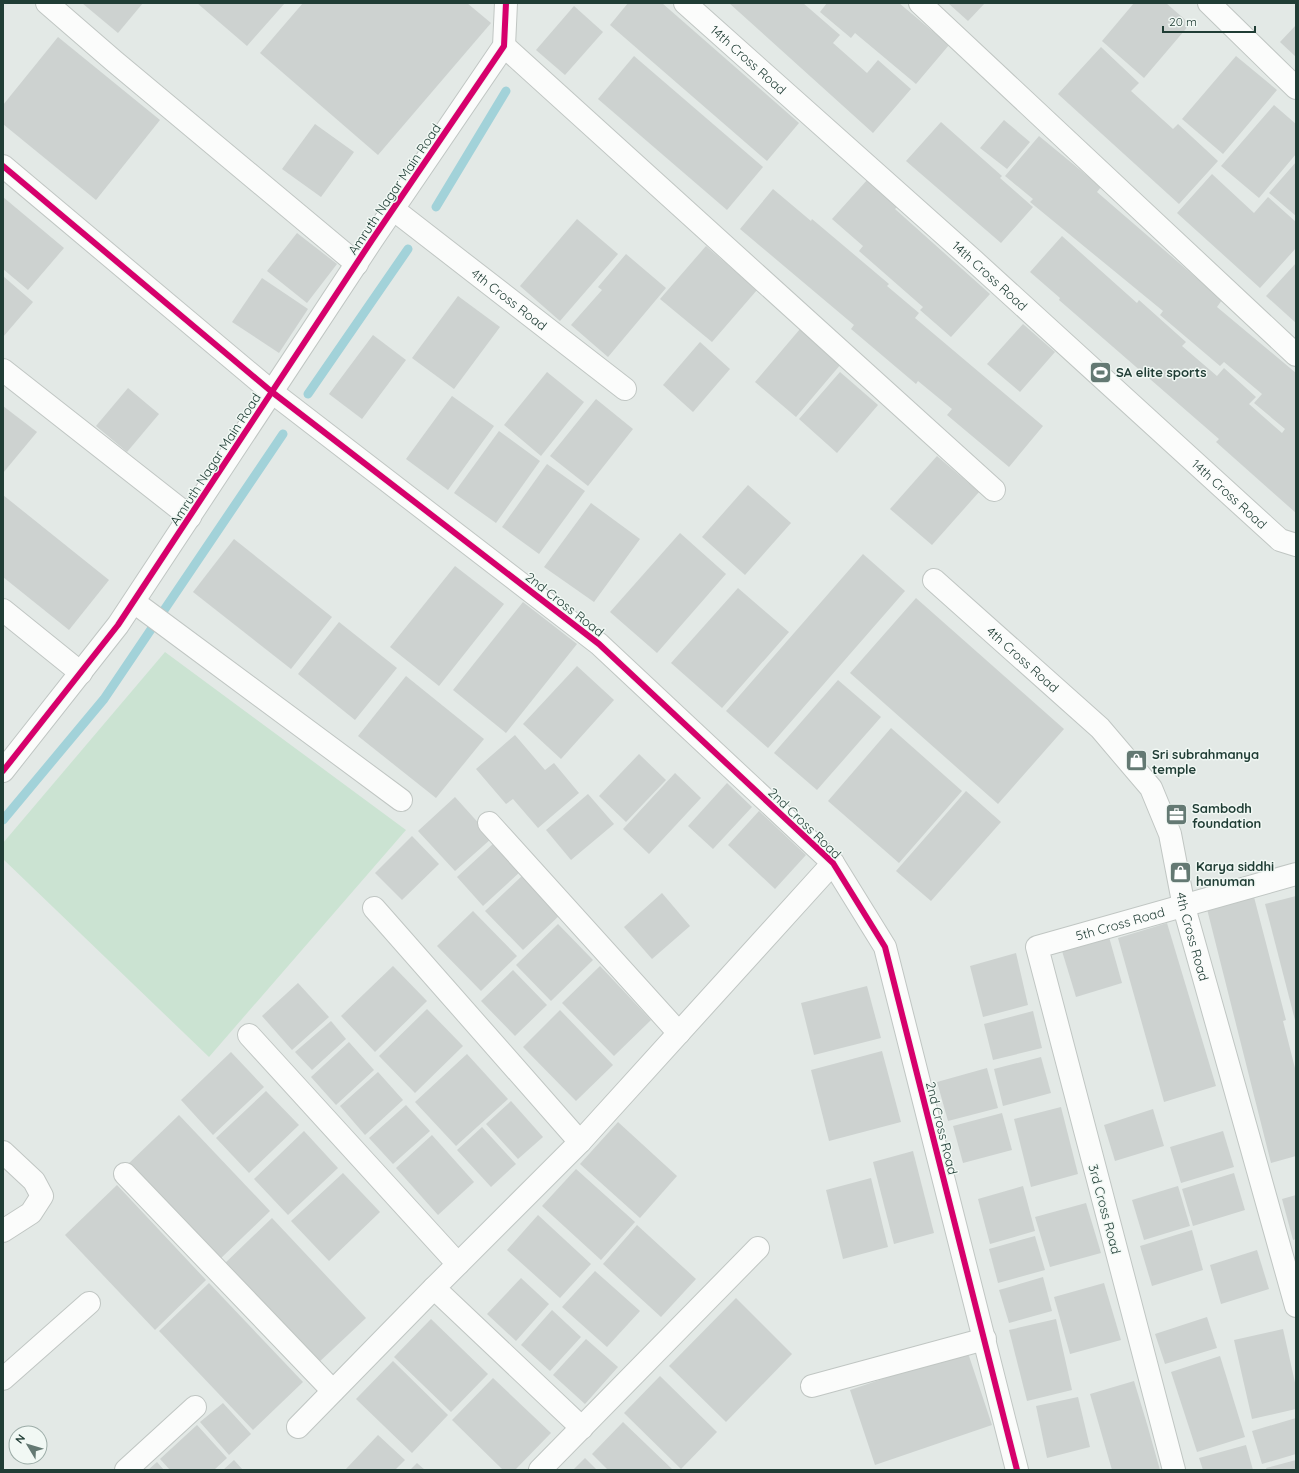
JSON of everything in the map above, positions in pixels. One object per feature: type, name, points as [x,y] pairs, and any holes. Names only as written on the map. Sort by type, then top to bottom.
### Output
[{"type":"street","points":[[47,3],[357,264]]},
{"type":"street","points":[[506,3],[504,46],[994,490]]},
{"type":"street","name":"14th Cross Road","points":[[685,3],[973,260],[1280,540],[1296,545]]},
{"type":"street","points":[[920,3],[1296,355]]},
{"type":"street","points":[[1209,3],[1296,88]]},
{"type":"street","name":"Amruth Nagar Main Road","points":[[3,771],[118,625],[140,607],[190,517],[393,209],[504,46]]},
{"type":"street","name":"2nd Cross Road","points":[[3,166],[272,392],[599,644],[833,863],[884,947],[985,1339],[1016,1470]]},
{"type":"street","name":"4th Cross Road","points":[[393,209],[625,389]]},
{"type":"street","points":[[3,370],[190,517]]},
{"type":"street","name":"4th Cross Road","points":[[934,580],[1100,728],[1151,788],[1170,834],[1184,907],[1296,1306]]},
{"type":"street","points":[[140,607],[401,800]]},
{"type":"street","points":[[3,610],[81,673]]},
{"type":"street","points":[[488,823],[679,1033]]},
{"type":"street","points":[[298,1427],[580,1142],[833,863]]},
{"type":"street","name":"5th Cross Road","points":[[1037,947],[1184,907],[1296,874]]},
{"type":"street","points":[[374,908],[580,1142]]},
{"type":"street","name":"3rd Cross Road","points":[[1037,947],[1174,1470]]},
{"type":"street","points":[[249,1036],[458,1264]]},
{"type":"street","points":[[3,1152],[34,1181],[42,1196],[31,1213],[3,1231]]},
{"type":"street","points":[[125,1174],[333,1391]]},
{"type":"street","points":[[540,1470],[758,1248]]},
{"type":"street","points":[[434,1288],[582,1428]]},
{"type":"street","points":[[3,1379],[89,1304]]},
{"type":"street","points":[[812,1386],[985,1339]]},
{"type":"street","points":[[126,1470],[195,1407]]},
{"type":"green space","points":[[165,652],[406,830],[209,1057],[3,859],[3,843]]},
{"type":"building","points":[[82,3],[143,3],[118,33]]},
{"type":"building","points":[[197,3],[285,3],[247,46]]},
{"type":"building","points":[[303,3],[467,3],[491,23],[378,155],[260,53]]},
{"type":"building","points":[[628,3],[662,3],[799,123],[767,161],[610,25]]},
{"type":"building","points":[[729,3],[803,3],[840,35],[833,43],[867,73],[878,60],[911,89],[873,133]]},
{"type":"building","points":[[827,3],[899,3],[949,45],[916,84],[855,33],[851,38],[820,12]]},
{"type":"building","points":[[948,3],[985,3],[968,21]]},
{"type":"building","points":[[1134,3],[1166,3],[1190,24],[1144,78],[1102,41]]},
{"type":"building","points":[[574,6],[603,32],[565,75],[536,50]]},
{"type":"building","points":[[1296,25],[1296,57],[1280,42]]},
{"type":"building","points":[[58,37],[160,120],[96,200],[3,124],[3,105]]},
{"type":"building","points":[[1101,47],[1139,83],[1131,91],[1173,129],[1178,124],[1218,161],[1179,204],[1058,94]]},
{"type":"building","points":[[634,56],[763,167],[727,210],[598,99]]},
{"type":"building","points":[[1236,56],[1277,90],[1223,154],[1182,119]]},
{"type":"building","points":[[1274,105],[1296,124],[1296,154],[1259,198],[1221,166]]},
{"type":"building","points":[[1004,120],[1030,142],[1007,169],[980,148]]},
{"type":"building","points":[[941,122],[1002,176],[1000,178],[1033,207],[1001,243],[906,161]]},
{"type":"building","points":[[315,124],[354,152],[321,197],[282,169]]},
{"type":"building","points":[[1039,136],[1101,187],[1097,192],[1222,300],[1217,307],[1296,373],[1296,513],[1216,442],[1219,439],[1059,300],[1060,298],[1030,272],[1062,236],[1137,303],[1139,300],[1186,342],[1182,346],[1217,376],[1224,368],[1256,397],[1249,404],[1282,433],[1285,429],[1254,403],[1262,394],[1224,362],[1220,366],[1160,315],[1163,311],[1030,202],[1033,199],[1005,176]]},
{"type":"building","points":[[1296,162],[1296,216],[1269,193]]},
{"type":"building","points":[[1212,174],[1254,213],[1268,197],[1296,222],[1296,248],[1260,288],[1177,213]]},
{"type":"building","points":[[868,179],[898,206],[895,209],[990,294],[951,337],[920,310],[923,307],[859,251],[863,246],[832,219]]},
{"type":"building","points":[[773,189],[811,221],[812,219],[889,284],[887,286],[919,313],[915,318],[1043,426],[1009,467],[947,415],[952,409],[918,381],[916,384],[851,329],[854,325],[740,229]]},
{"type":"building","points":[[3,197],[64,248],[28,290],[3,269]]},
{"type":"building","points":[[577,219],[618,254],[560,321],[520,286]]},
{"type":"building","points":[[297,233],[337,264],[307,303],[267,271]]},
{"type":"building","points":[[706,246],[757,290],[712,342],[660,299]]},
{"type":"building","points":[[626,254],[666,288],[608,357],[571,325],[602,290],[598,287]]},
{"type":"building","points":[[1296,263],[1296,323],[1266,296]]},
{"type":"building","points":[[3,276],[33,302],[3,337]]},
{"type":"building","points":[[262,278],[308,309],[279,353],[232,322]]},
{"type":"building","points":[[458,296],[500,327],[454,389],[412,358]]},
{"type":"building","points":[[1023,324],[1055,352],[1020,392],[987,364]]},
{"type":"building","points":[[800,329],[841,364],[796,417],[755,382]]},
{"type":"building","points":[[373,335],[406,360],[362,419],[329,394]]},
{"type":"building","points":[[700,342],[730,369],[693,412],[663,385]]},
{"type":"building","points":[[547,372],[584,402],[541,456],[504,425]]},
{"type":"building","points":[[840,372],[878,405],[837,453],[799,419]]},
{"type":"building","points":[[128,388],[159,414],[127,452],[96,426]]},
{"type":"building","points":[[452,396],[494,426],[448,490],[406,459]]},
{"type":"building","points":[[596,399],[633,429],[588,486],[550,456]]},
{"type":"building","points":[[3,406],[37,432],[3,473]]},
{"type":"building","points":[[499,431],[540,461],[496,523],[454,493]]},
{"type":"building","points":[[937,456],[979,492],[932,545],[890,509]]},
{"type":"building","points":[[547,464],[585,491],[539,554],[502,527]]},
{"type":"building","points":[[748,485],[791,523],[745,575],[702,537]]},
{"type":"building","points":[[3,495],[109,580],[69,630],[3,577]]},
{"type":"building","points":[[591,503],[640,539],[594,602],[544,567]]},
{"type":"building","points":[[680,533],[726,574],[657,653],[610,612]]},
{"type":"building","points":[[234,539],[332,617],[291,669],[193,592]]},
{"type":"building","points":[[863,554],[905,591],[768,748],[726,711]]},
{"type":"building","points":[[455,566],[504,604],[439,686],[390,647]]},
{"type":"building","points":[[738,588],[789,632],[722,708],[671,663]]},
{"type":"building","points":[[916,598],[1064,729],[998,804],[850,673]]},
{"type":"building","points":[[523,602],[577,644],[506,733],[453,690]]},
{"type":"building","points":[[339,622],[397,668],[355,720],[298,674]]},
{"type":"building","points":[[577,666],[614,700],[561,759],[523,724]]},
{"type":"building","points":[[406,676],[484,739],[436,798],[358,736]]},
{"type":"building","points":[[838,680],[881,717],[817,790],[774,753]]},
{"type":"building","points":[[891,728],[962,791],[899,863],[828,801]]},
{"type":"building","points":[[515,735],[545,770],[554,763],[579,793],[538,828],[513,799],[506,804],[476,769]]},
{"type":"building","points":[[639,754],[666,780],[626,822],[599,796]]},
{"type":"building","points":[[675,773],[701,798],[649,854],[623,829]]},
{"type":"building","points":[[727,783],[752,807],[713,849],[688,826]]},
{"type":"building","points":[[966,791],[1001,822],[931,901],[896,871]]},
{"type":"building","points":[[588,794],[614,824],[571,860],[546,830]]},
{"type":"building","points":[[455,797],[492,838],[455,871],[418,831]]},
{"type":"building","points":[[759,811],[806,855],[775,889],[728,845]]},
{"type":"building","points":[[412,836],[439,864],[402,900],[375,873]]},
{"type":"building","points":[[495,842],[521,871],[483,906],[457,877]]},
{"type":"building","points":[[523,875],[561,914],[523,950],[485,911]]},
{"type":"building","points":[[662,893],[690,926],[652,959],[624,927]]},
{"type":"building","points":[[1296,896],[1296,1024],[1265,904]]},
{"type":"building","points":[[1254,897],[1286,1020],[1283,1021],[1296,1072],[1296,1156],[1271,1163],[1207,909]]},
{"type":"building","points":[[473,911],[517,956],[481,991],[437,946]]},
{"type":"building","points":[[1167,923],[1216,1086],[1164,1102],[1118,938]]},
{"type":"building","points":[[558,924],[593,960],[551,1001],[516,965]]},
{"type":"building","points":[[1109,937],[1122,983],[1076,997],[1062,951]]},
{"type":"building","points":[[1016,953],[1028,1005],[983,1017],[970,966]]},
{"type":"building","points":[[393,966],[427,1001],[375,1052],[341,1016]]},
{"type":"building","points":[[600,966],[651,1020],[614,1056],[562,1003]]},
{"type":"building","points":[[513,970],[547,1005],[515,1036],[481,1001]]},
{"type":"building","points":[[298,983],[329,1017],[292,1050],[262,1016]]},
{"type":"building","points":[[867,986],[881,1038],[814,1055],[801,1003]]},
{"type":"building","points":[[427,1009],[463,1046],[415,1093],[379,1056]]},
{"type":"building","points":[[560,1010],[613,1065],[576,1101],[523,1047]]},
{"type":"building","points":[[1033,1011],[1042,1048],[993,1060],[984,1024]]},
{"type":"building","points":[[331,1021],[346,1039],[312,1070],[295,1052]]},
{"type":"building","points":[[349,1042],[374,1070],[336,1105],[311,1077]]},
{"type":"building","points":[[882,1051],[901,1122],[829,1141],[811,1070]]},
{"type":"building","points":[[231,1052],[264,1087],[213,1135],[181,1100]]},
{"type":"building","points":[[467,1054],[508,1099],[456,1146],[415,1102]]},
{"type":"building","points":[[1041,1057],[1051,1093],[1003,1106],[994,1069]]},
{"type":"building","points":[[987,1068],[998,1108],[948,1121],[937,1082]]},
{"type":"building","points":[[378,1072],[403,1100],[365,1135],[340,1106]]},
{"type":"building","points":[[266,1091],[299,1125],[249,1173],[216,1138]]},
{"type":"building","points":[[511,1101],[543,1137],[518,1159],[486,1124]]},
{"type":"building","points":[[406,1105],[430,1131],[393,1164],[369,1138]]},
{"type":"building","points":[[1061,1107],[1078,1174],[1031,1187],[1014,1119]]},
{"type":"building","points":[[1153,1109],[1164,1146],[1115,1161],[1104,1125]]},
{"type":"building","points":[[1002,1113],[1012,1150],[963,1163],[953,1126]]},
{"type":"building","points":[[179,1115],[270,1211],[218,1261],[127,1165]]},
{"type":"building","points":[[618,1122],[677,1176],[640,1218],[580,1164]]},
{"type":"building","points":[[482,1127],[516,1164],[491,1187],[457,1150]]},
{"type":"building","points":[[304,1131],[338,1168],[288,1215],[254,1179]]},
{"type":"building","points":[[1223,1131],[1234,1167],[1181,1183],[1170,1147]]},
{"type":"building","points":[[432,1135],[474,1182],[438,1215],[396,1168]]},
{"type":"building","points":[[913,1151],[934,1233],[894,1244],[873,1162]]},
{"type":"building","points":[[576,1169],[635,1222],[601,1260],[542,1206]]},
{"type":"building","points":[[343,1173],[380,1212],[329,1261],[291,1221]]},
{"type":"building","points":[[1234,1173],[1245,1210],[1193,1226],[1182,1189]]},
{"type":"building","points":[[871,1178],[888,1247],[843,1259],[826,1190]]},
{"type":"building","points":[[117,1185],[206,1280],[155,1330],[65,1235]]},
{"type":"building","points":[[1023,1186],[1035,1231],[990,1244],[978,1199]]},
{"type":"building","points":[[1178,1186],[1190,1226],[1144,1240],[1132,1200]]},
{"type":"building","points":[[1296,1195],[1296,1239],[1293,1240],[1282,1199]]},
{"type":"building","points":[[1086,1203],[1101,1253],[1050,1267],[1035,1217]]},
{"type":"building","points":[[538,1215],[591,1264],[560,1298],[507,1250]]},
{"type":"building","points":[[272,1218],[366,1318],[316,1365],[222,1266]]},
{"type":"building","points":[[637,1225],[696,1279],[661,1317],[603,1264]]},
{"type":"building","points":[[1192,1230],[1203,1270],[1152,1286],[1140,1246]]},
{"type":"building","points":[[1035,1236],[1045,1270],[998,1283],[989,1249]]},
{"type":"building","points":[[1257,1250],[1269,1289],[1221,1304],[1210,1265]]},
{"type":"building","points":[[595,1271],[640,1311],[607,1347],[562,1307]]},
{"type":"building","points":[[1043,1277],[1052,1311],[1009,1323],[999,1290]]},
{"type":"building","points":[[521,1278],[549,1304],[516,1341],[487,1314]]},
{"type":"building","points":[[209,1283],[303,1382],[253,1430],[159,1331]]},
{"type":"building","points":[[1104,1283],[1121,1340],[1070,1354],[1054,1297]]},
{"type":"building","points":[[736,1298],[792,1354],[726,1422],[669,1366]]},
{"type":"building","points":[[552,1310],[581,1337],[550,1371],[521,1345]]},
{"type":"building","points":[[1207,1317],[1217,1348],[1165,1364],[1155,1334]]},
{"type":"building","points":[[431,1319],[488,1374],[451,1412],[394,1357]]},
{"type":"building","points":[[1056,1319],[1072,1390],[1027,1401],[1009,1330]]},
{"type":"building","points":[[1283,1329],[1296,1387],[1296,1409],[1252,1419],[1234,1340]]},
{"type":"building","points":[[586,1339],[618,1367],[585,1404],[553,1375]]},
{"type":"building","points":[[967,1350],[992,1425],[875,1465],[850,1390]]},
{"type":"building","points":[[1220,1356],[1245,1437],[1197,1452],[1171,1372]]},
{"type":"building","points":[[393,1361],[448,1415],[412,1453],[356,1399]]},
{"type":"building","points":[[660,1376],[717,1432],[681,1469],[624,1413]]},
{"type":"building","points":[[493,1378],[551,1433],[515,1470],[503,1470],[452,1420]]},
{"type":"building","points":[[1134,1381],[1160,1470],[1112,1470],[1090,1394]]},
{"type":"building","points":[[1078,1397],[1090,1447],[1047,1458],[1036,1406]]},
{"type":"building","points":[[223,1403],[251,1434],[229,1455],[200,1422]]},
{"type":"building","points":[[1296,1418],[1296,1454],[1262,1464],[1252,1431]]},
{"type":"building","points":[[623,1422],[673,1470],[608,1470],[592,1454]]},
{"type":"building","points":[[197,1425],[227,1458],[214,1470],[170,1470],[160,1459]]},
{"type":"building","points":[[378,1435],[405,1460],[395,1470],[347,1470],[346,1469]]},
{"type":"building","points":[[1246,1445],[1253,1470],[1203,1470],[1199,1458]]},
{"type":"building","points":[[585,1458],[597,1470],[573,1470]]},
{"type":"building","points":[[234,1460],[243,1470],[223,1470]]},
{"type":"building","points":[[1296,1460],[1296,1470],[1267,1470],[1266,1468]]},
{"type":"building","points":[[157,1462],[164,1470],[148,1470]]},
{"type":"building","points":[[417,1463],[425,1470],[410,1470]]},
{"type":"waterway","points":[[436,207],[506,91]]},
{"type":"waterway","points":[[308,394],[408,249]]},
{"type":"waterway","points":[[3,820],[104,699],[283,434]]},
{"type":"cycle path","points":[[3,771],[118,625],[372,240],[504,46],[506,3]]},
{"type":"cycle path","points":[[3,166],[272,392],[599,644],[833,863],[885,947],[1017,1470]]},
{"type":"place","name":"SA elite sports","points":[[1100,372]]},
{"type":"place","name":"Sri subrahmanya temple","points":[[1136,761]]},
{"type":"place","name":"Sambodh foundation","points":[[1176,815]]},
{"type":"place","name":"Karya siddhi hanuman","points":[[1180,873]]}]
